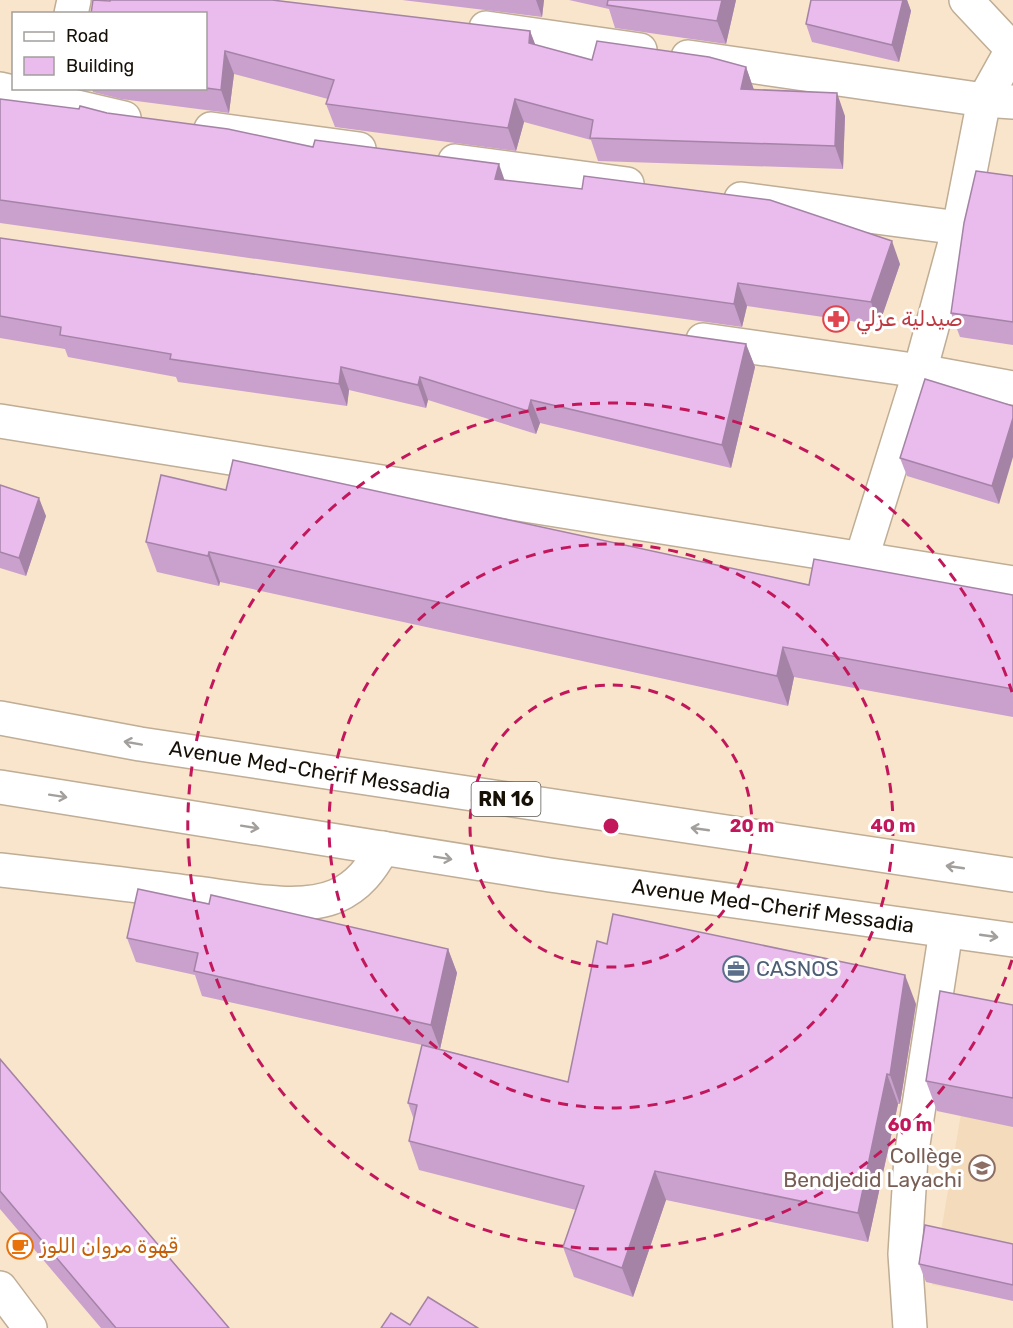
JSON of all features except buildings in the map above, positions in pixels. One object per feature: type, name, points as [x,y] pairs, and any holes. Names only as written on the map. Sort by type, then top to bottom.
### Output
[{"type":"main road","points":[[862,557],[920,371],[1012,49],[966,0]]},
{"type":"main road","points":[[454,24],[999,101]]},
{"type":"main road","points":[[0,89],[52,95],[166,123],[391,153]]},
{"type":"main road","points":[[426,158],[651,187]]},
{"type":"main road","points":[[710,195],[959,228]]},
{"type":"main road","points":[[672,336],[920,371],[1013,388]]},
{"type":"main road","points":[[0,421],[145,446],[862,557],[1013,583]]},
{"type":"main road","name":"Avenue Med-Cherif Messadia","points":[[0,718],[140,744],[1013,875]]},
{"type":"main road","name":"Avenue Med-Cherif Messadia","points":[[0,788],[550,875],[1013,940]]},
{"type":"main road","points":[[0,870],[252,899],[313,903],[335,897],[355,885],[372,868],[383,848]]},
{"type":"main road","points":[[910,1328],[905,1254],[911,1156],[946,931]]},
{"type":"main road","points":[[0,1288],[30,1328]]},
{"type":"shaded area","name":"Collège Bendjedid Layachi","points":[[973,1043],[1013,1050],[1013,1298],[932,1285]]},
{"type":"place","name":"صيدلية عزلي","points":[[836,319]]},
{"type":"place","name":"CASNOS","points":[[736,969]]},
{"type":"place","name":"Collège Bendjedid Layachi","points":[[982,1168]]},
{"type":"place","name":"قهوة مروان اللوز","points":[[20,1246]]}]
